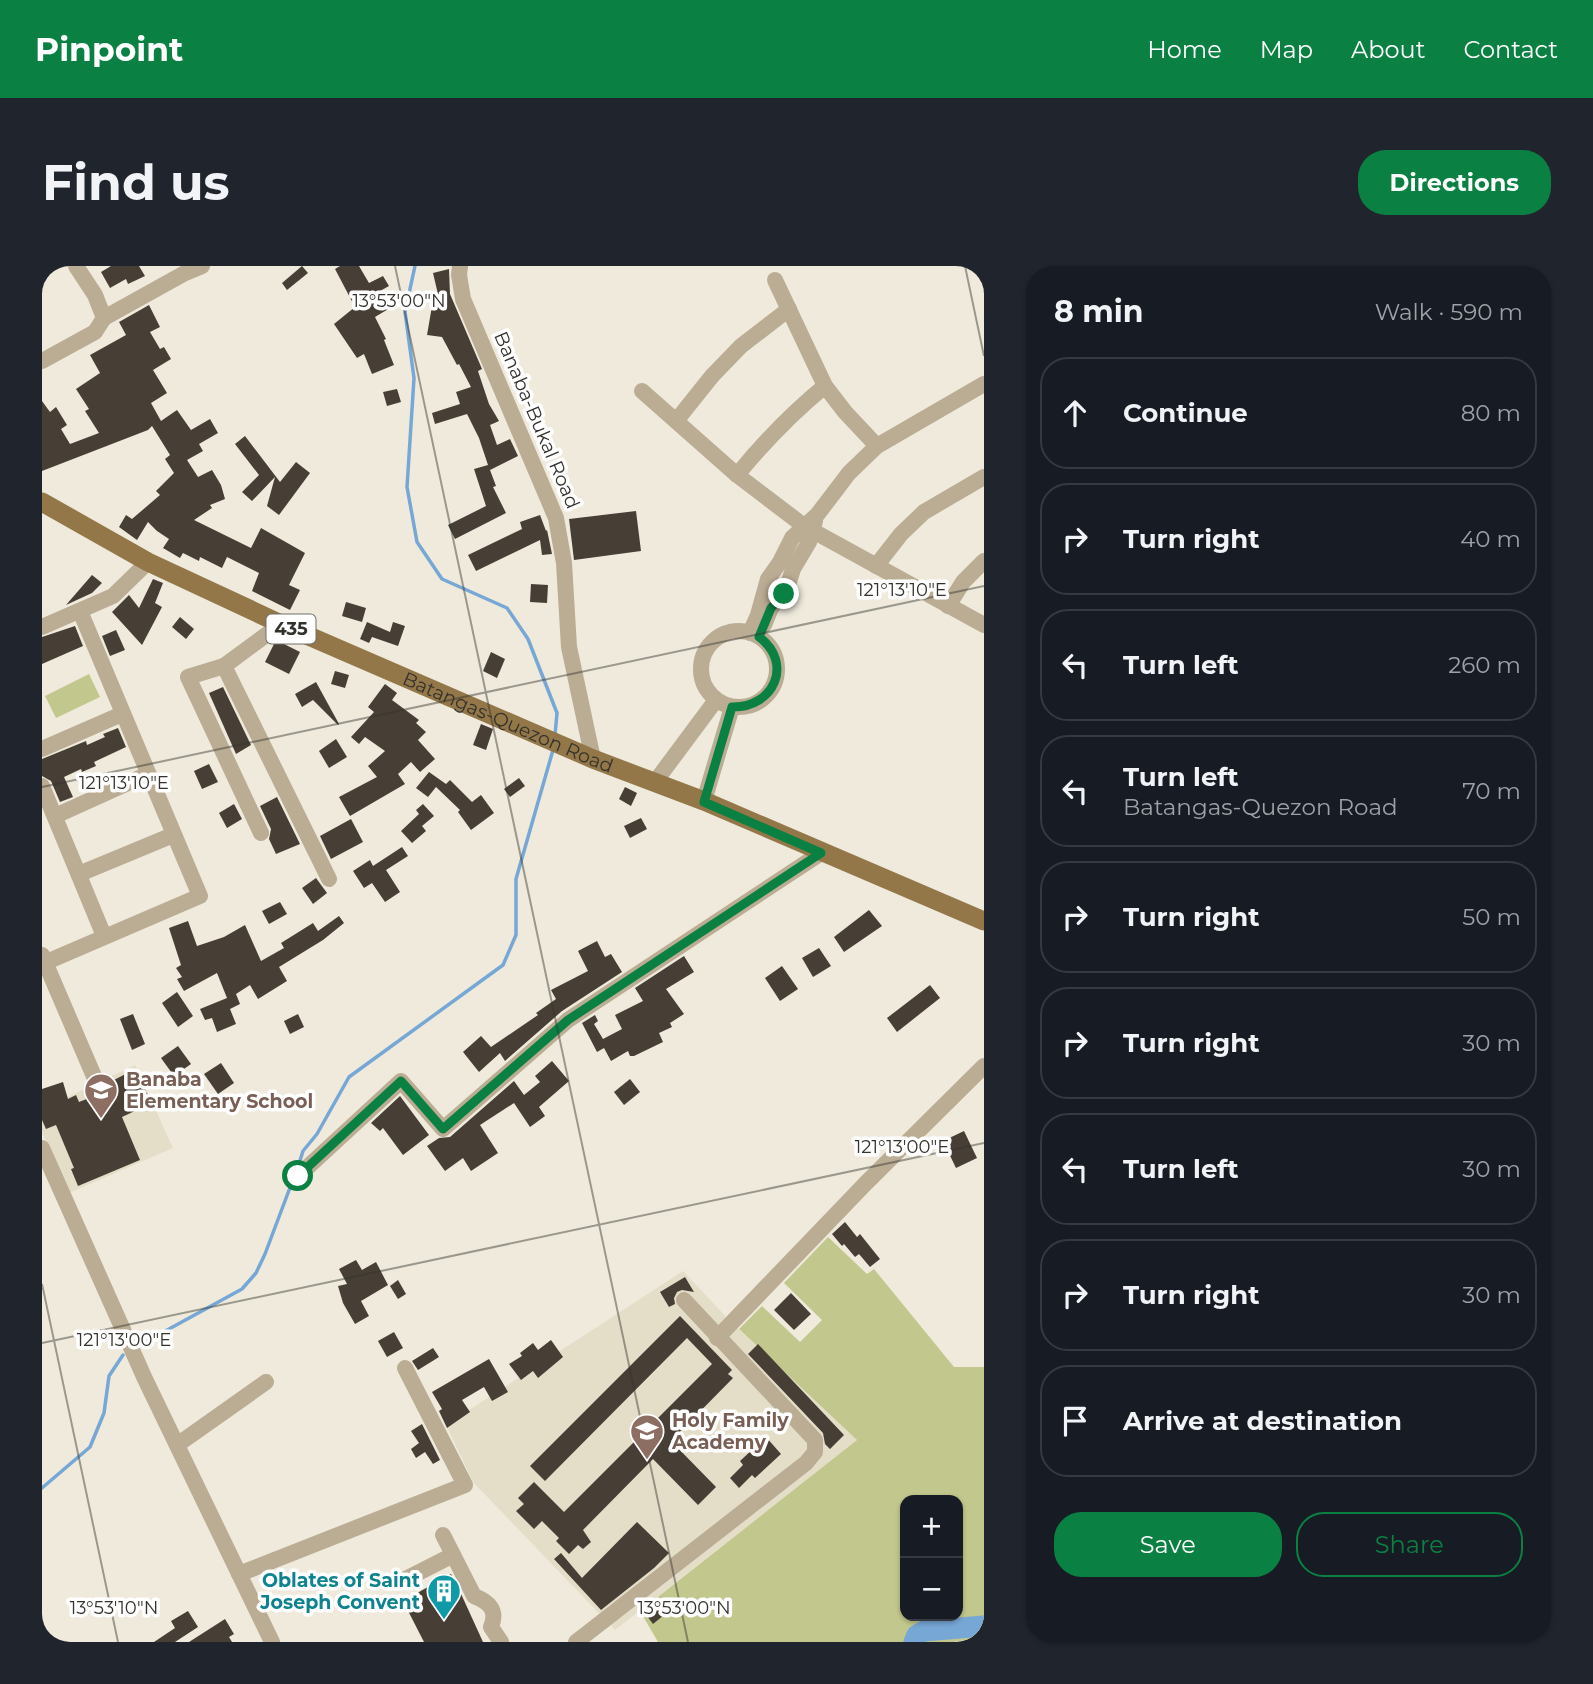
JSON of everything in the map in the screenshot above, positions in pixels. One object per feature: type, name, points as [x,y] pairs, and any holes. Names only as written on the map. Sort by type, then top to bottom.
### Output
[{"type":"main road","name":"Batangas-Quezon Road","points":[[42,502],[148,562],[281,625],[593,759],[704,802],[984,921]]},
{"type":"street","points":[[76,266],[95,295],[103,318]]},
{"type":"street","points":[[42,361],[95,332],[103,318],[202,266]]},
{"type":"street","name":"Banaba-Bukal Road","points":[[460,266],[463,299],[556,518],[564,563],[569,648],[593,759]]},
{"type":"street","points":[[775,280],[825,386],[877,446]]},
{"type":"street","points":[[676,421],[712,376],[741,346],[789,309]]},
{"type":"street","points":[[755,635],[771,608],[784,594],[787,565],[809,542],[811,524],[849,473],[877,446],[984,384]]},
{"type":"street","points":[[737,475],[766,440],[825,386]]},
{"type":"street","points":[[642,391],[737,475],[876,566],[984,625]]},
{"type":"street","points":[[876,566],[901,534],[924,512],[984,477]]},
{"type":"street","points":[[948,606],[963,582],[984,561]]},
{"type":"street","points":[[42,627],[113,596],[148,562]]},
{"type":"street","points":[[80,611],[200,896],[43,960],[96,1081]]},
{"type":"street","points":[[261,833],[187,677],[224,666],[281,625]]},
{"type":"street","points":[[732,632],[755,635],[772,650],[777,674],[773,686],[766,696],[744,707],[732,707],[716,700],[709,692],[701,672],[706,651],[721,635],[732,632]]},
{"type":"street","points":[[224,666],[329,879]]},
{"type":"street","points":[[654,782],[716,700]]},
{"type":"street","points":[[704,802],[732,707]]},
{"type":"street","points":[[42,749],[122,714]]},
{"type":"street","points":[[55,816],[148,774]]},
{"type":"street","points":[[42,786],[104,936]]},
{"type":"street","points":[[79,874],[173,835]]},
{"type":"street","points":[[298,1176],[401,1081],[443,1129],[568,1020],[821,853]]},
{"type":"street","points":[[717,1338],[984,1066]]},
{"type":"street","points":[[42,1147],[145,1379],[272,1642]]},
{"type":"street","points":[[576,1642],[806,1463],[814,1452],[815,1440],[684,1300]]},
{"type":"street","points":[[239,1574],[465,1486],[405,1368]]},
{"type":"street","points":[[177,1445],[266,1382]]},
{"type":"street","points":[[443,1535],[474,1595],[486,1600],[492,1608],[495,1618],[491,1627],[501,1642]]},
{"type":"street","points":[[400,1582],[453,1555]]},
{"type":"shaded area","name":"Banaba Elementary School","points":[[135,1065],[173,1148],[69,1193],[42,1132],[42,1109]]},
{"type":"shaded area","name":"Holy Family Academy","points":[[683,1271],[731,1322],[857,1440],[615,1630],[473,1482],[446,1425]]},
{"type":"green space","points":[[89,674],[100,697],[56,718],[45,696]]},
{"type":"green space","points":[[828,1237],[867,1274],[874,1269],[954,1367],[984,1367],[984,1637],[954,1642],[658,1642],[640,1611],[857,1440],[739,1329],[762,1306],[800,1342],[822,1320],[784,1283]]},
{"type":"building","points":[[111,266],[139,266],[145,276],[128,284],[126,279],[110,288],[101,272]]},
{"type":"building","points":[[302,266],[308,273],[287,290],[282,283]]},
{"type":"building","points":[[340,266],[359,266],[369,283],[383,276],[389,286],[380,291],[390,308],[375,317],[386,339],[384,340],[394,365],[372,374],[364,354],[357,358],[334,324],[355,307],[335,269]]},
{"type":"building","points":[[449,269],[450,294],[482,369],[478,371],[489,404],[499,421],[490,425],[497,445],[510,439],[518,456],[490,470],[496,486],[493,487],[506,513],[455,539],[448,525],[486,506],[474,469],[488,465],[467,414],[435,424],[432,413],[460,404],[456,392],[471,387],[442,337],[427,335],[432,306],[441,307],[433,273]]},
{"type":"building","points":[[149,305],[160,327],[150,332],[160,349],[164,347],[171,359],[153,370],[167,393],[151,403],[161,421],[177,410],[191,430],[210,419],[218,433],[199,444],[203,451],[187,460],[198,477],[212,470],[225,499],[210,505],[212,508],[194,520],[251,548],[261,528],[305,553],[289,585],[300,590],[290,610],[252,591],[259,573],[227,557],[222,568],[200,557],[199,561],[183,553],[180,558],[163,548],[169,539],[148,522],[137,540],[119,527],[126,515],[132,519],[160,495],[156,491],[174,473],[165,459],[170,455],[152,426],[148,430],[42,471],[42,401],[50,412],[56,407],[67,425],[61,429],[70,444],[99,433],[85,411],[89,409],[76,389],[100,373],[90,355],[126,335],[119,322]]},
{"type":"building","points":[[397,389],[401,402],[387,406],[383,392]]},
{"type":"building","points":[[245,436],[280,482],[296,462],[310,473],[279,515],[267,506],[275,477],[252,501],[242,492],[259,475],[235,444]]},
{"type":"building","points":[[636,511],[641,551],[574,560],[569,519]]},
{"type":"building","points":[[540,515],[547,530],[552,554],[542,555],[540,540],[476,571],[468,555],[522,529],[520,522]]},
{"type":"building","points":[[92,575],[102,583],[92,593],[66,605]]},
{"type":"building","points":[[153,579],[163,583],[155,603],[162,607],[142,645],[112,612],[129,595],[139,608]]},
{"type":"building","points":[[531,584],[548,585],[547,603],[530,602]]},
{"type":"building","points":[[346,602],[366,608],[362,622],[342,616]]},
{"type":"building","points":[[180,617],[194,629],[186,639],[172,627]]},
{"type":"building","points":[[367,622],[390,632],[393,622],[405,626],[398,646],[372,637],[369,643],[360,639]]},
{"type":"building","points":[[75,626],[83,646],[42,664],[42,637]]},
{"type":"building","points":[[116,630],[125,650],[110,656],[102,636]]},
{"type":"building","points":[[276,640],[300,652],[289,674],[265,662]]},
{"type":"building","points":[[491,652],[505,659],[497,678],[483,671]]},
{"type":"building","points":[[335,671],[349,675],[345,688],[331,684]]},
{"type":"building","points":[[316,682],[338,725],[313,700],[302,707],[295,694]]},
{"type":"building","points":[[385,684],[397,693],[392,700],[419,720],[416,723],[426,732],[418,740],[435,759],[420,772],[411,762],[398,774],[405,784],[350,816],[339,797],[377,777],[368,766],[385,751],[365,737],[359,744],[351,737],[374,712],[368,707]]},
{"type":"building","points":[[223,687],[251,745],[236,754],[209,693]]},
{"type":"building","points":[[481,724],[493,729],[486,750],[473,745]]},
{"type":"building","points":[[118,728],[126,747],[94,762],[96,766],[64,777],[73,797],[60,802],[51,781],[42,776],[42,759],[86,741],[87,745]]},
{"type":"building","points":[[336,739],[347,757],[329,768],[319,751]]},
{"type":"building","points":[[209,764],[218,782],[202,789],[194,771]]},
{"type":"building","points":[[429,772],[446,784],[450,780],[472,802],[481,795],[494,813],[471,830],[458,812],[460,810],[436,787],[428,797],[416,788]]},
{"type":"building","points":[[519,778],[525,786],[510,797],[504,789]]},
{"type":"building","points":[[625,787],[637,793],[631,806],[619,799]]},
{"type":"building","points":[[277,797],[300,844],[276,854],[269,839],[271,829],[260,806]]},
{"type":"building","points":[[234,804],[242,819],[227,828],[219,813]]},
{"type":"building","points":[[423,804],[434,816],[422,826],[426,831],[412,843],[401,831],[419,814],[416,810]]},
{"type":"building","points":[[641,818],[647,829],[630,838],[624,826]]},
{"type":"building","points":[[351,819],[363,842],[331,859],[320,836]]},
{"type":"building","points":[[402,847],[408,856],[386,870],[400,892],[385,902],[372,883],[364,888],[353,871],[370,860],[373,866]]},
{"type":"building","points":[[316,878],[327,893],[313,904],[302,888]]},
{"type":"building","points":[[280,902],[287,914],[269,924],[262,911]]},
{"type":"building","points":[[869,910],[882,926],[844,952],[834,937]]},
{"type":"building","points":[[339,916],[344,923],[323,940],[279,967],[287,981],[258,999],[250,985],[236,994],[240,1004],[230,1009],[236,1024],[217,1032],[212,1018],[205,1020],[200,1009],[227,998],[217,973],[184,991],[177,979],[182,977],[176,968],[181,965],[169,928],[188,921],[197,946],[224,937],[245,925],[261,961],[284,948],[281,943],[313,923],[318,931]]},
{"type":"building","points":[[597,941],[605,957],[611,954],[622,972],[562,1011],[505,1061],[500,1053],[479,1072],[463,1052],[481,1036],[491,1047],[538,1015],[536,1013],[556,999],[551,990],[588,971],[578,951]]},
{"type":"building","points":[[819,948],[831,966],[813,977],[802,958]]},
{"type":"building","points":[[684,956],[694,972],[666,989],[684,1014],[670,1023],[672,1027],[659,1033],[663,1042],[634,1056],[630,1056],[628,1051],[611,1061],[604,1048],[597,1052],[582,1023],[595,1015],[598,1021],[594,1024],[603,1039],[622,1029],[615,1015],[643,1001],[635,988]]},
{"type":"building","points":[[782,966],[798,989],[780,1001],[765,978]]},
{"type":"building","points":[[930,985],[940,998],[897,1032],[887,1018]]},
{"type":"building","points":[[177,992],[193,1016],[178,1027],[162,1003]]},
{"type":"building","points":[[133,1014],[145,1044],[132,1050],[120,1019]]},
{"type":"building","points":[[298,1014],[304,1027],[290,1034],[284,1021]]},
{"type":"building","points":[[178,1046],[191,1064],[174,1076],[161,1058]]},
{"type":"building","points":[[552,1061],[569,1081],[539,1107],[545,1116],[530,1127],[514,1103],[480,1125],[498,1153],[471,1171],[463,1158],[445,1171],[427,1146],[439,1138],[450,1137],[514,1081],[524,1095],[540,1082],[535,1076]]},
{"type":"building","points":[[221,1063],[234,1083],[218,1094],[204,1074]]},
{"type":"building","name":"Banaba Elementary School","points":[[135,1069],[152,1103],[122,1117],[140,1160],[78,1186],[71,1169],[74,1168],[56,1125],[46,1129],[42,1120],[42,1089],[63,1082],[68,1099],[76,1095],[79,1102],[117,1087],[114,1080]]},
{"type":"building","points":[[630,1079],[640,1092],[624,1105],[614,1092]]},
{"type":"building","points":[[400,1096],[429,1135],[403,1155],[383,1128],[380,1131],[371,1123]]},
{"type":"building","points":[[964,1131],[977,1158],[956,1168],[943,1141]]},
{"type":"building","points":[[845,1222],[857,1237],[860,1234],[880,1259],[870,1267],[859,1254],[855,1257],[832,1234]]},
{"type":"building","points":[[356,1260],[362,1270],[376,1262],[388,1285],[361,1301],[369,1316],[355,1324],[343,1303],[338,1286],[347,1284],[339,1269]]},
{"type":"building","points":[[685,1277],[694,1292],[677,1292],[675,1304],[669,1307],[660,1292]]},
{"type":"building","points":[[398,1280],[406,1294],[398,1299],[390,1286]]},
{"type":"building","points":[[791,1293],[811,1314],[794,1330],[774,1310]]},
{"type":"building","points":[[680,1316],[732,1370],[728,1374],[733,1378],[671,1441],[716,1487],[698,1505],[653,1459],[583,1530],[591,1542],[583,1549],[578,1545],[569,1554],[556,1541],[559,1538],[542,1521],[534,1529],[516,1511],[524,1504],[518,1498],[534,1482],[564,1512],[712,1364],[687,1338],[545,1481],[530,1466]]},
{"type":"building","points":[[394,1332],[403,1348],[387,1357],[378,1341]]},
{"type":"building","points":[[551,1340],[563,1357],[538,1378],[533,1371],[521,1380],[509,1364],[522,1356],[520,1353],[533,1343],[538,1350]]},
{"type":"building","points":[[758,1344],[844,1435],[830,1449],[825,1444],[823,1433],[748,1354]]},
{"type":"building","points":[[433,1348],[439,1357],[418,1370],[412,1361]]},
{"type":"building","points":[[489,1359],[508,1392],[492,1401],[484,1387],[462,1400],[470,1412],[447,1428],[439,1411],[442,1409],[432,1392]]},
{"type":"building","points":[[422,1424],[440,1460],[433,1464],[425,1452],[416,1458],[411,1449],[419,1443],[411,1431]]},
{"type":"building","points":[[766,1437],[781,1454],[755,1478],[752,1475],[739,1488],[730,1478],[743,1465],[740,1461]]},
{"type":"building","points":[[637,1522],[669,1553],[601,1610],[554,1559],[561,1553],[582,1578]]},
{"type":"building","name":"Oblates of Saint Joseph Convent","points":[[451,1574],[483,1642],[424,1642],[403,1601]]},
{"type":"building","points":[[668,1599],[674,1607],[653,1624],[647,1616]]},
{"type":"building","points":[[188,1611],[198,1627],[175,1642],[154,1642],[175,1628],[171,1621]]},
{"type":"building","points":[[225,1619],[234,1634],[229,1637],[232,1642],[189,1642]]},
{"type":"waterway","points":[[415,266],[405,312],[414,378],[407,487],[417,542],[442,579],[507,608],[528,639],[557,713],[555,735]]},
{"type":"waterway","points":[[298,1167],[303,1151],[317,1134],[349,1077],[503,965],[516,935],[516,879],[553,750]]},
{"type":"waterway","points":[[138,1346],[242,1289],[256,1273],[265,1254],[294,1177]]},
{"type":"waterway","points":[[42,1488],[90,1447],[104,1413],[109,1376],[123,1355]]},
{"type":"waterway","points":[[914,1642],[917,1635],[924,1631],[984,1626]]},
{"type":"place","name":"Banaba Elementary School","points":[[101,1120]]},
{"type":"place","name":"Holy Family Academy","points":[[647,1461]]},
{"type":"place","name":"Oblates of Saint Joseph Convent","points":[[444,1621]]},
{"type":"route","points":[[298,1176],[401,1081],[443,1129],[568,1020],[821,853],[704,802],[732,707],[756,703],[766,696],[773,686],[777,674],[776,662],[772,650],[759,637],[771,608],[784,594]]}]
